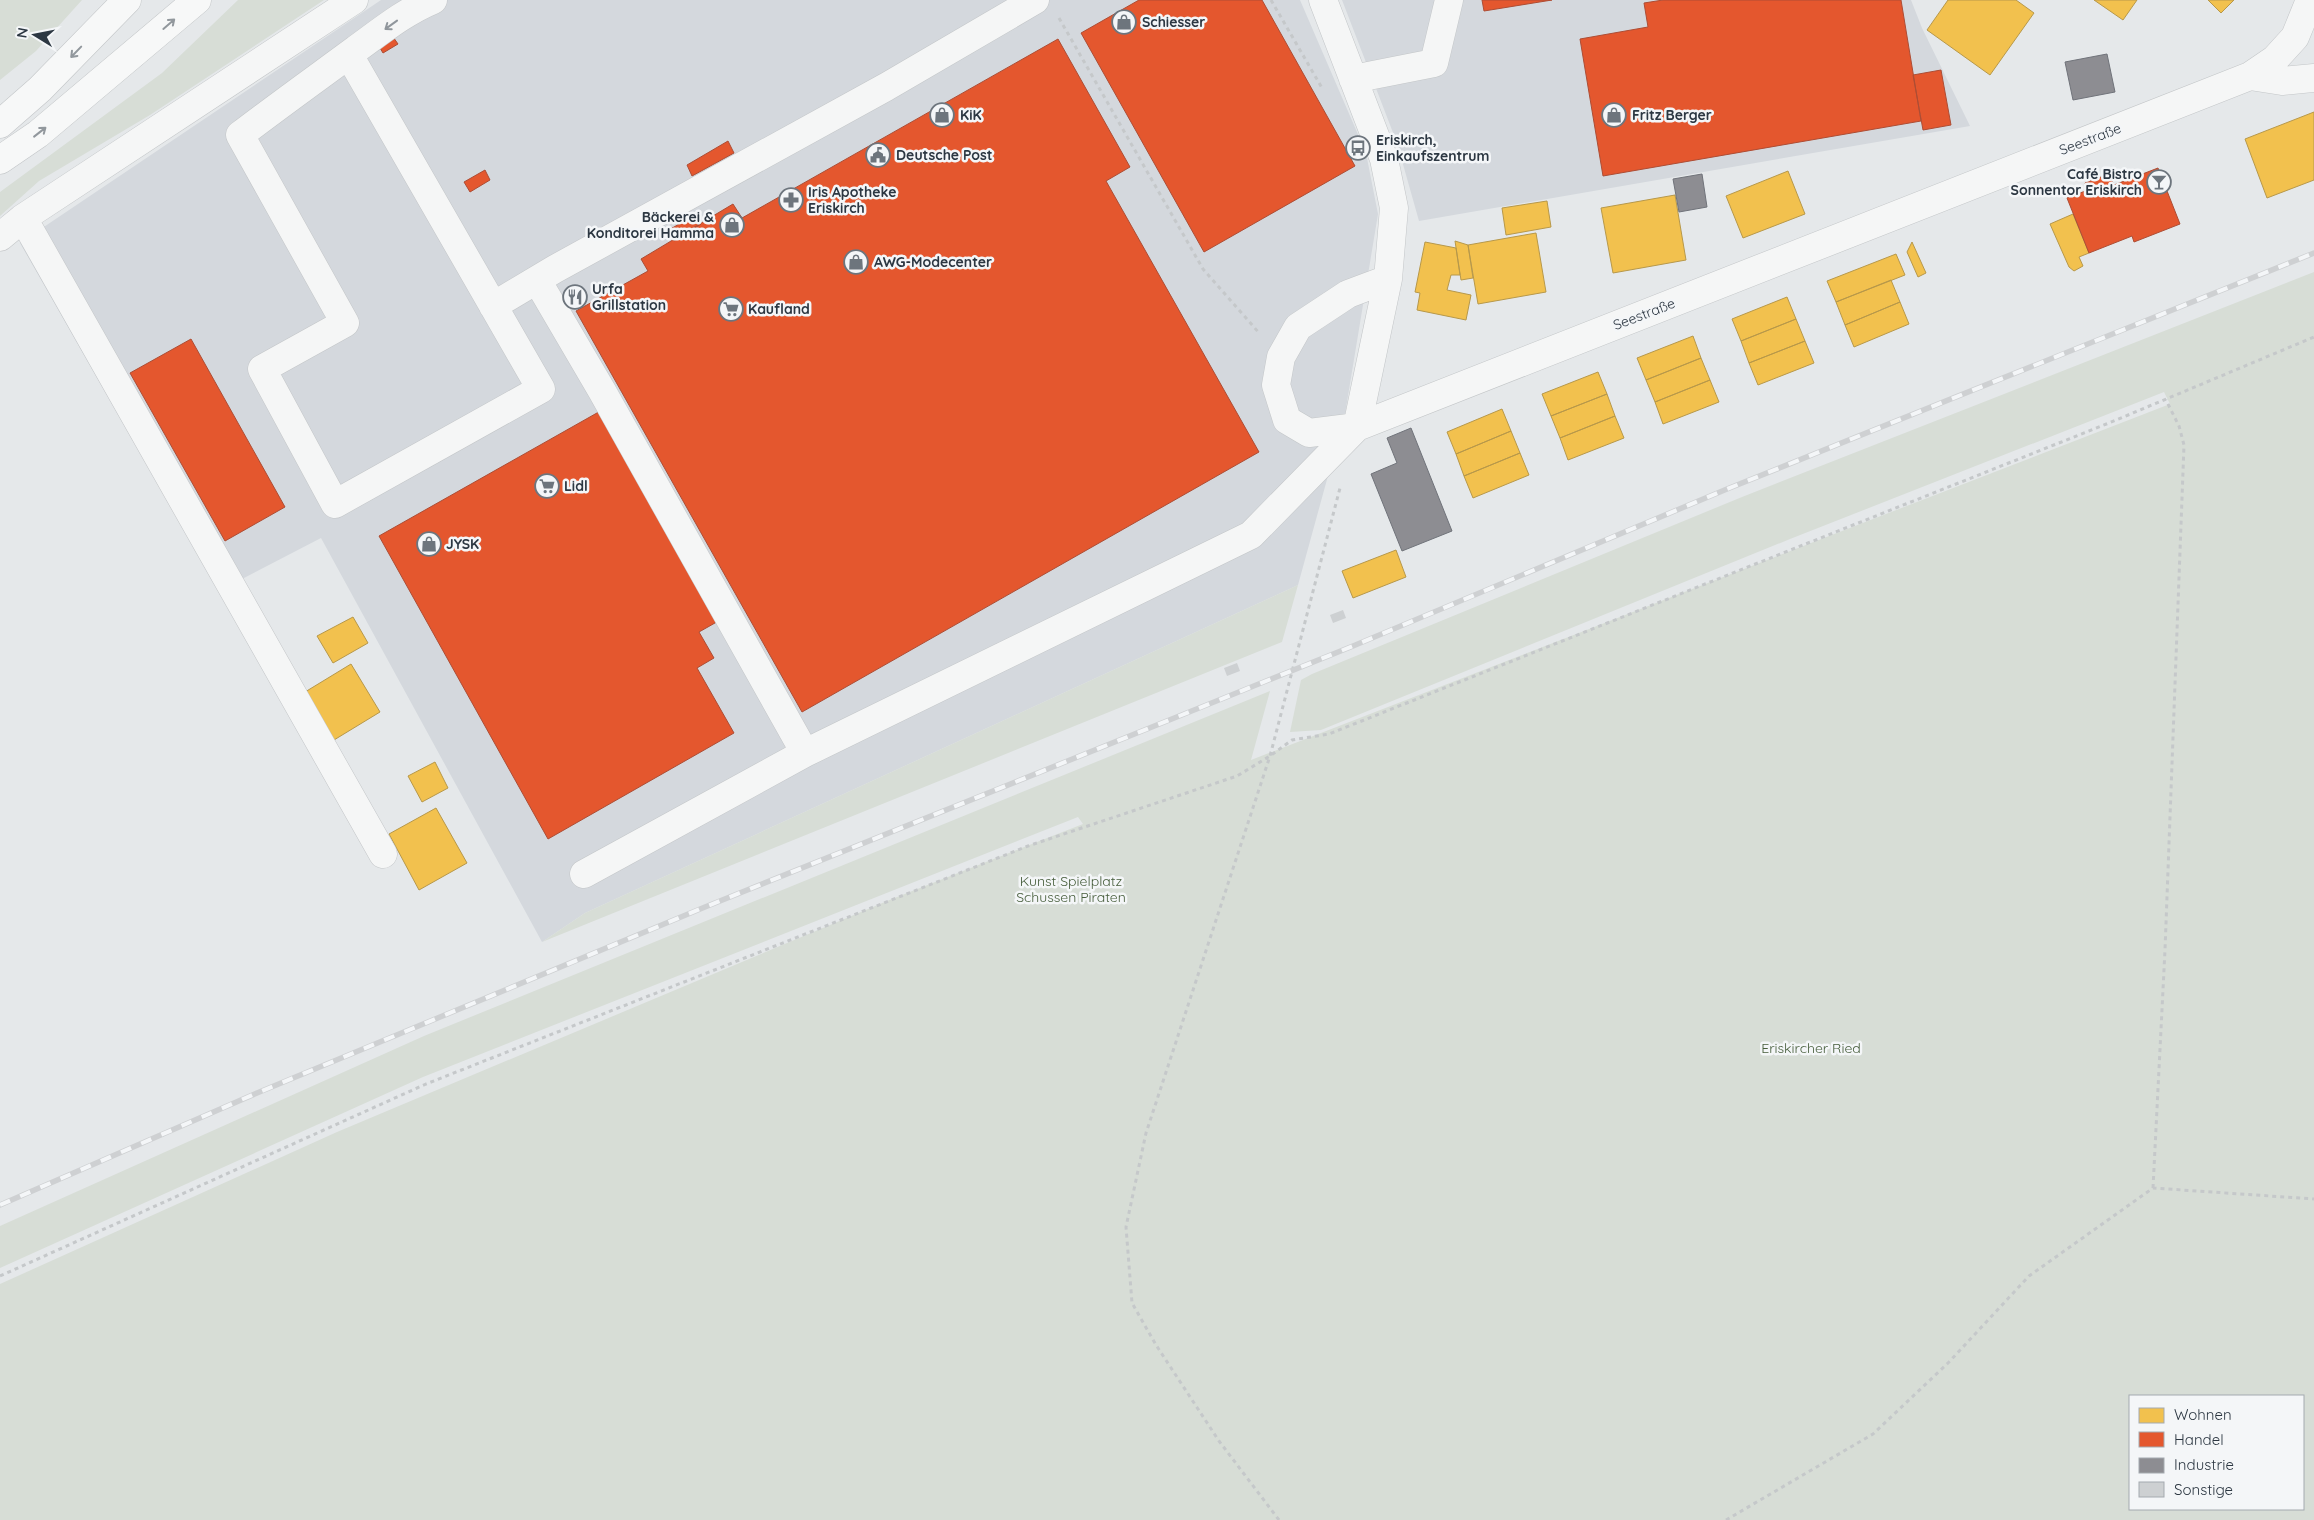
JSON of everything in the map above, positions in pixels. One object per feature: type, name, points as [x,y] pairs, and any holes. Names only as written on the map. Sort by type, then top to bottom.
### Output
[{"type":"main road","points":[[0,124],[40,89],[127,0]]},
{"type":"main road","points":[[0,160],[38,134],[197,0]]},
{"type":"street","points":[[0,237],[23,218],[354,0]]},
{"type":"street","points":[[349,55],[540,389],[335,504],[262,369],[345,323],[240,135],[349,55],[414,8],[433,0]]},
{"type":"street","points":[[493,306],[886,86],[1035,0]]},
{"type":"street","points":[[584,874],[806,753],[1251,535],[1357,427],[1388,279],[1394,208],[1384,158],[1322,0]]},
{"type":"street","points":[[1353,79],[1434,63],[1449,0]]},
{"type":"street","name":"Seestraße","points":[[1357,427],[2250,76],[2275,59],[2295,37],[2310,0]]},
{"type":"street","points":[[2250,76],[2282,81],[2314,78]]},
{"type":"street","points":[[23,218],[383,854]]},
{"type":"street","points":[[1357,427],[1310,433],[1287,420],[1276,385],[1281,357],[1298,327],[1348,294],[1388,279]]},
{"type":"street","points":[[537,280],[602,391],[806,753]]},
{"type":"path","points":[[1271,0],[1328,98],[1353,79]]},
{"type":"path","points":[[1058,17],[1203,269],[1281,357]]},
{"type":"path","points":[[0,1276],[426,1084],[1028,846],[1237,776],[1292,740],[1329,734],[2166,400],[2314,337]]},
{"type":"path","points":[[2153,1188],[2166,940],[2184,453],[2179,426],[2166,400]]},
{"type":"path","points":[[1279,1520],[1219,1441],[1156,1345],[1132,1303],[1126,1227],[1146,1133],[1270,756],[1342,484]]},
{"type":"path","points":[[1726,1520],[1874,1434],[1949,1362],[2029,1276],[2153,1188],[2314,1199]]},
{"type":"shaded area","points":[[381,0],[1300,0],[1366,153],[1378,214],[1345,414],[1298,585],[585,913],[542,942],[321,538],[219,591],[20,243]]},
{"type":"shaded area","points":[[1342,0],[1911,0],[1922,28],[1970,126],[1419,221],[1397,143]]},
{"type":"green space","points":[[0,0],[82,0],[36,51],[0,80]]},
{"type":"green space","points":[[238,0],[324,0],[150,115],[39,181],[0,216],[0,192],[162,73]]},
{"type":"green space","name":"Eriskircher Ried","points":[[2314,272],[2314,1520],[0,1520],[0,1284],[337,1132],[892,899],[1083,824],[1078,817],[423,1077],[0,1268],[0,1226],[424,1036],[1270,691],[1251,760],[2170,404],[2164,392],[1790,539],[1321,730],[1290,732],[1301,680],[1742,497]]},
{"type":"green space","points":[[1298,585],[1282,642],[542,942],[585,913]]},
{"type":"building: Wohnen","points":[[1948,0],[2016,0],[2034,13],[1990,75],[1927,30]]},
{"type":"building: Wohnen","points":[[2094,0],[2137,0],[2123,20]]},
{"type":"building: Wohnen","points":[[2208,0],[2234,0],[2221,13]]},
{"type":"building: Wohnen","points":[[2314,112],[2314,180],[2267,198],[2245,139]]},
{"type":"building: Wohnen","points":[[1788,171],[1805,214],[1743,238],[1726,196]]},
{"type":"building: Wohnen","points":[[1675,195],[1686,260],[1613,273],[1601,208]]},
{"type":"building: Wohnen","points":[[1547,201],[1551,227],[1506,235],[1502,208]]},
{"type":"building: Wohnen","points":[[2073,214],[2089,253],[2079,257],[2083,266],[2074,271],[2069,267],[2050,224]]},
{"type":"building: Wohnen","points":[[1536,233],[1546,292],[1478,304],[1468,245]]},
{"type":"building: Wohnen","points":[[1455,241],[1468,245],[1473,278],[1461,280]]},
{"type":"building: Wohnen","points":[[1425,242],[1456,248],[1460,275],[1451,275],[1447,290],[1471,295],[1466,320],[1417,310],[1420,293],[1415,292]]},
{"type":"building: Wohnen","points":[[1912,242],[1926,273],[1918,277],[1907,252]]},
{"type":"building: Wohnen","points":[[1896,254],[1905,275],[1836,302],[1827,281]]},
{"type":"building: Wohnen","points":[[1891,280],[1900,302],[1845,325],[1836,302]]},
{"type":"building: Wohnen","points":[[1787,297],[1796,319],[1741,341],[1732,319]]},
{"type":"building: Wohnen","points":[[1900,302],[1909,324],[1854,347],[1845,325]]},
{"type":"building: Wohnen","points":[[1796,319],[1805,341],[1749,363],[1741,341]]},
{"type":"building: Wohnen","points":[[1693,336],[1701,358],[1646,380],[1637,358]]},
{"type":"building: Wohnen","points":[[1805,341],[1814,363],[1758,385],[1749,363]]},
{"type":"building: Wohnen","points":[[1701,358],[1710,380],[1655,402],[1646,380]]},
{"type":"building: Wohnen","points":[[1598,372],[1607,394],[1551,416],[1542,394]]},
{"type":"building: Wohnen","points":[[1710,380],[1719,402],[1663,424],[1655,402]]},
{"type":"building: Wohnen","points":[[1607,394],[1615,416],[1560,438],[1551,416]]},
{"type":"building: Wohnen","points":[[1502,409],[1511,431],[1456,454],[1447,432]]},
{"type":"building: Wohnen","points":[[1615,416],[1624,438],[1568,460],[1560,438]]},
{"type":"building: Wohnen","points":[[1511,431],[1520,453],[1464,476],[1456,454]]},
{"type":"building: Wohnen","points":[[1520,453],[1529,475],[1473,498],[1464,476]]},
{"type":"building: Wohnen","points":[[1396,550],[1406,577],[1353,598],[1342,571]]},
{"type":"building: Wohnen","points":[[353,617],[368,643],[333,663],[317,636]]},
{"type":"building: Wohnen","points":[[351,664],[380,712],[334,740],[305,692]]},
{"type":"building: Wohnen","points":[[435,762],[448,788],[422,802],[408,776]]},
{"type":"building: Wohnen","points":[[436,808],[467,863],[419,890],[389,834]]},
{"type":"building: Handel","points":[[1139,0],[1262,0],[1355,166],[1204,252],[1081,33]]},
{"type":"building: Handel","points":[[1482,0],[1552,0],[1484,11]]},
{"type":"building: Handel","points":[[1663,0],[1901,0],[1921,121],[1603,176],[1580,39],[1648,27],[1644,3]]},
{"type":"building: Handel","points":[[391,34],[398,44],[383,53],[377,43]]},
{"type":"building: Handel","points":[[1058,39],[1130,167],[1106,181],[1259,452],[802,712],[576,311],[648,271],[641,259],[733,204],[742,218]]},
{"type":"building: Handel","points":[[1941,70],[1951,125],[1923,130],[1913,75]]},
{"type":"building: Handel","points":[[728,141],[734,153],[692,176],[687,165]]},
{"type":"building: Handel","points":[[2158,168],[2180,224],[2134,242],[2132,236],[2089,253],[2067,198],[2088,190],[2085,183],[2109,174],[2114,185]]},
{"type":"building: Handel","points":[[485,170],[490,180],[470,192],[464,182]]},
{"type":"building: Handel","points":[[695,215],[701,224],[674,241],[667,231]]},
{"type":"building: Handel","points":[[191,339],[285,507],[225,541],[130,373]]},
{"type":"building: Handel","points":[[604,409],[722,619],[699,632],[714,658],[697,668],[734,733],[548,839],[379,536]]},
{"type":"building: Industrie","points":[[2107,54],[2115,92],[2073,100],[2065,62]]},
{"type":"building: Industrie","points":[[1702,174],[1707,207],[1679,212],[1673,179]]},
{"type":"building: Industrie","points":[[1411,428],[1452,531],[1402,551],[1371,474],[1397,463],[1387,438]]},
{"type":"building: Sonstige","points":[[1343,610],[1346,618],[1333,623],[1330,615]]},
{"type":"building: Sonstige","points":[[1237,663],[1240,671],[1227,676],[1224,668]]},
{"type":"railway","points":[[0,1205],[257,1093],[705,907],[1353,646],[1727,489],[2314,253]]},
{"type":"place","name":"Schiesser","points":[[1124,22]]},
{"type":"place","name":"KiK","points":[[942,115]]},
{"type":"place","name":"Fritz Berger","points":[[1614,115]]},
{"type":"place","name":"Eriskirch, Einkaufszentrum","points":[[1358,148]]},
{"type":"place","name":"Deutsche Post","points":[[878,155]]},
{"type":"place","name":"Café Bistro Sonnentor Eriskirch","points":[[2159,182]]},
{"type":"place","name":"Iris Apotheke Eriskirch","points":[[791,200]]},
{"type":"place","name":"Bäckerei & Konditorei Hamma","points":[[732,225]]},
{"type":"place","name":"AWG-Modecenter","points":[[856,262]]},
{"type":"place","name":"Urfa Grillstation","points":[[575,297]]},
{"type":"place","name":"Kaufland","points":[[731,309]]},
{"type":"place","name":"Lidl","points":[[547,486]]},
{"type":"place","name":"JYSK","points":[[429,544]]},
{"type":"park label","name":"Kunst Spielplatz Schussen Piraten","points":[[1071,890]]}]
